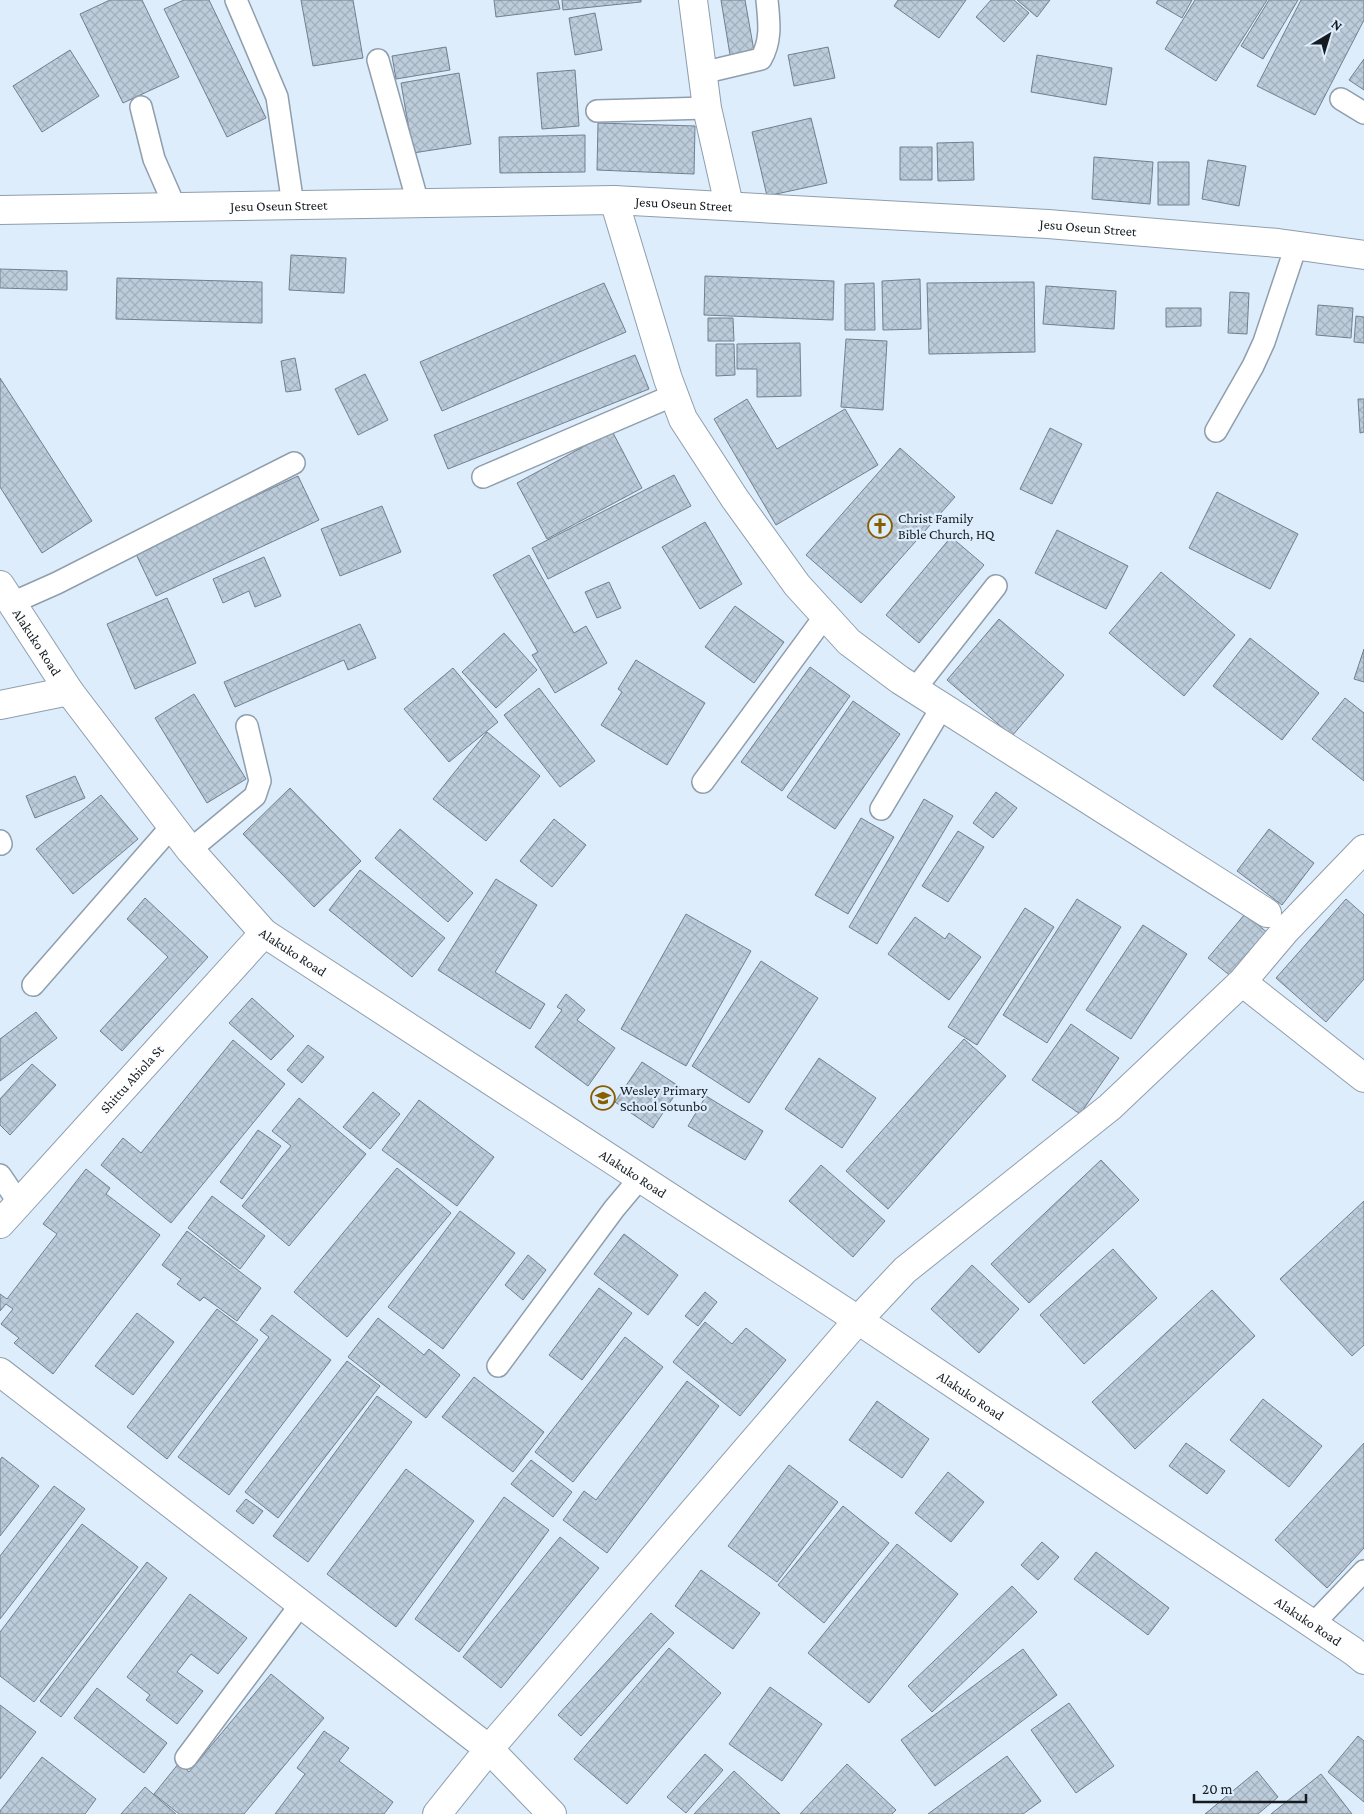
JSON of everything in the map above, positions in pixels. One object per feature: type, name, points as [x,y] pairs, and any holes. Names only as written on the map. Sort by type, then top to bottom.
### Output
[{"type":"street","points":[[693,0],[707,108],[728,205]]},
{"type":"street","name":"Jesu Oseun Street","points":[[0,210],[614,200],[1048,224],[1296,246],[1364,255]]},
{"type":"street","points":[[614,200],[683,419],[735,499],[797,584],[825,616],[849,642],[915,689],[1267,914]]},
{"type":"street","name":"Alakuko Road","points":[[6,594],[69,691],[190,850],[264,933],[858,1320],[1364,1660]]},
{"type":"street","points":[[0,705],[69,691]]},
{"type":"street","points":[[437,1814],[488,1749],[858,1320],[905,1270],[1110,1107],[1242,982],[1286,930],[1364,849]]},
{"type":"street","name":"Shittu Abiola St","points":[[5,1217],[264,933]]},
{"type":"street","points":[[1242,982],[1364,1078]]},
{"type":"street","points":[[0,1372],[488,1749],[552,1814]]},
{"type":"lane","points":[[236,0],[277,97],[293,205]]},
{"type":"lane","points":[[702,73],[761,59],[766,50],[770,32],[767,0]]},
{"type":"lane","points":[[378,60],[418,203]]},
{"type":"lane","points":[[1341,99],[1364,113]]},
{"type":"lane","points":[[141,106],[154,159],[175,207]]},
{"type":"lane","points":[[597,111],[707,108]]},
{"type":"lane","points":[[1216,431],[1253,366],[1264,342],[1296,246]]},
{"type":"lane","points":[[483,477],[674,395]]},
{"type":"lane","points":[[6,594],[66,579],[294,463]]},
{"type":"lane","points":[[915,689],[996,586]]},
{"type":"lane","points":[[703,782],[825,616]]},
{"type":"lane","points":[[881,809],[942,707]]},
{"type":"lane","points":[[190,850],[255,796],[260,781],[247,726]]},
{"type":"lane","points":[[33,985],[172,826]]},
{"type":"lane","points":[[0,1176],[5,1217]]},
{"type":"lane","points":[[498,1366],[640,1178]]},
{"type":"lane","points":[[1313,1624],[1364,1571]]},
{"type":"lane","points":[[186,1758],[301,1604]]},
{"type":"building","points":[[110,0],[142,0],[179,77],[123,103],[80,14]]},
{"type":"building","points":[[184,0],[209,0],[266,118],[227,137],[164,9]]},
{"type":"building","points":[[301,0],[353,0],[363,58],[313,66]]},
{"type":"building","points":[[494,0],[558,0],[560,9],[496,17]]},
{"type":"building","points":[[562,0],[641,0],[641,2],[563,10]]},
{"type":"building","points":[[721,0],[745,0],[754,51],[730,55]]},
{"type":"building","points":[[898,0],[966,0],[939,38],[894,6]]},
{"type":"building","points":[[991,0],[1014,0],[1029,13],[1004,42],[976,17]]},
{"type":"building","points":[[1017,0],[1050,0],[1037,17]]},
{"type":"building","points":[[1158,0],[1192,0],[1182,18],[1156,3]]},
{"type":"building","points":[[1195,0],[1267,0],[1216,81],[1165,49]]},
{"type":"building","points":[[1269,0],[1298,0],[1263,59],[1241,46]]},
{"type":"building","points":[[1301,0],[1364,0],[1364,20],[1315,115],[1257,86]]},
{"type":"building","points":[[595,13],[602,50],[575,55],[569,18]]},
{"type":"building","points":[[446,47],[450,70],[396,79],[392,56]]},
{"type":"building","points":[[828,47],[835,78],[794,86],[788,55]]},
{"type":"building","points":[[70,50],[99,96],[42,132],[13,86]]},
{"type":"building","points":[[1037,55],[1112,68],[1106,105],[1031,92]]},
{"type":"building","points":[[1364,59],[1364,90],[1349,80]]},
{"type":"building","points":[[575,70],[579,126],[542,129],[537,73]]},
{"type":"building","points":[[459,73],[471,144],[413,153],[401,83]]},
{"type":"building","points":[[811,118],[827,183],[767,196],[752,132]]},
{"type":"building","points":[[598,123],[695,126],[694,174],[597,170]]},
{"type":"building","points":[[585,135],[585,172],[500,173],[499,137]]},
{"type":"building","points":[[973,142],[974,180],[938,181],[937,143]]},
{"type":"building","points":[[900,147],[932,147],[932,180],[900,180]]},
{"type":"building","points":[[1094,157],[1153,162],[1150,204],[1092,199]]},
{"type":"building","points":[[1208,160],[1246,166],[1239,206],[1202,199]]},
{"type":"building","points":[[1158,162],[1189,162],[1189,205],[1158,205]]},
{"type":"building","points":[[291,255],[346,258],[344,293],[289,290]]},
{"type":"building","points":[[0,269],[67,271],[67,290],[0,288]]},
{"type":"building","points":[[705,276],[834,281],[833,320],[704,315]]},
{"type":"building","points":[[117,278],[262,282],[262,323],[116,319]]},
{"type":"building","points":[[920,279],[921,329],[883,330],[882,281]]},
{"type":"building","points":[[1034,282],[1035,352],[929,354],[927,283]]},
{"type":"building","points":[[604,283],[626,332],[442,411],[420,362]]},
{"type":"building","points":[[874,283],[875,330],[845,330],[845,284]]},
{"type":"building","points":[[1046,286],[1116,291],[1114,329],[1043,324]]},
{"type":"building","points":[[1230,292],[1249,293],[1247,334],[1228,333]]},
{"type":"building","points":[[1318,305],[1353,308],[1351,338],[1316,335]]},
{"type":"building","points":[[1166,308],[1201,308],[1201,326],[1166,327]]},
{"type":"building","points":[[1356,316],[1364,317],[1364,343],[1354,342]]},
{"type":"building","points":[[708,318],[733,318],[734,341],[708,341]]},
{"type":"building","points":[[846,339],[887,341],[883,410],[841,407]]},
{"type":"building","points":[[800,343],[801,396],[757,397],[757,369],[737,369],[737,344]]},
{"type":"building","points":[[716,344],[734,344],[735,375],[716,376]]},
{"type":"building","points":[[635,355],[649,389],[448,469],[434,435]]},
{"type":"building","points":[[295,358],[301,390],[286,392],[281,361]]},
{"type":"building","points":[[365,374],[388,420],[358,435],[335,389]]},
{"type":"building","points":[[0,378],[92,521],[42,553],[0,487]]},
{"type":"building","points":[[747,399],[777,449],[845,409],[878,465],[776,525],[714,419]]},
{"type":"building","points":[[1358,399],[1364,399],[1364,432],[1360,433]]},
{"type":"building","points":[[1050,428],[1082,444],[1052,504],[1020,489]]},
{"type":"building","points":[[612,431],[642,488],[547,539],[517,483]]},
{"type":"building","name":"Christ Family Bible Church, HQ","points":[[900,448],[955,497],[861,603],[806,555]]},
{"type":"building","points":[[674,475],[691,506],[548,579],[532,548]]},
{"type":"building","points":[[298,476],[319,520],[156,596],[135,552]]},
{"type":"building","points":[[1217,492],[1298,534],[1270,589],[1189,548]]},
{"type":"building","points":[[382,506],[401,552],[340,576],[321,529]]},
{"type":"building","points":[[705,522],[742,584],[700,609],[662,547]]},
{"type":"building","points":[[1057,530],[1128,566],[1106,609],[1035,573]]},
{"type":"building","points":[[951,537],[984,565],[919,643],[886,615]]},
{"type":"building","points":[[529,555],[574,633],[586,626],[607,663],[555,693],[532,655],[538,652],[493,575]]},
{"type":"building","points":[[264,557],[281,596],[255,607],[249,591],[223,603],[213,579]]},
{"type":"building","points":[[1161,572],[1235,635],[1184,696],[1109,633]]},
{"type":"building","points":[[609,582],[621,608],[597,618],[585,592]]},
{"type":"building","points":[[167,598],[196,663],[135,689],[107,624]]},
{"type":"building","points":[[735,606],[784,642],[754,683],[705,647]]},
{"type":"building","points":[[999,619],[1064,675],[1012,736],[947,680]]},
{"type":"building","points":[[360,624],[376,658],[348,670],[344,660],[235,707],[224,682]]},
{"type":"building","points":[[504,633],[537,670],[496,708],[462,672]]},
{"type":"building","points":[[1250,638],[1319,693],[1282,740],[1213,686]]},
{"type":"building","points":[[1364,649],[1364,682],[1354,679]]},
{"type":"building","points":[[636,660],[705,703],[667,765],[601,725],[622,692],[618,689]]},
{"type":"building","points":[[810,667],[850,696],[782,791],[741,762]]},
{"type":"building","points":[[453,668],[498,722],[449,762],[404,709]]},
{"type":"building","points":[[539,688],[595,761],[560,787],[504,715]]},
{"type":"building","points":[[194,694],[246,779],[207,803],[155,718]]},
{"type":"building","points":[[1345,698],[1364,713],[1364,781],[1312,739]]},
{"type":"building","points":[[853,701],[900,734],[835,829],[787,797]]},
{"type":"building","points":[[487,732],[540,776],[486,841],[433,799]]},
{"type":"building","points":[[75,776],[85,798],[35,818],[26,796]]},
{"type":"building","points":[[290,788],[361,861],[314,907],[243,834]]},
{"type":"building","points":[[996,792],[1017,808],[993,838],[973,823]]},
{"type":"building","points":[[101,795],[138,839],[73,894],[36,849]]},
{"type":"building","points":[[924,799],[953,816],[877,944],[849,927]]},
{"type":"building","points":[[861,818],[894,837],[848,914],[815,895]]},
{"type":"building","points":[[554,819],[586,845],[552,887],[520,861]]},
{"type":"building","points":[[400,829],[473,893],[448,922],[375,858]]},
{"type":"building","points":[[1269,829],[1314,863],[1282,905],[1237,871]]},
{"type":"building","points":[[958,831],[984,847],[948,902],[922,886]]},
{"type":"building","points":[[360,870],[445,938],[412,977],[329,910]]},
{"type":"building","points":[[496,879],[537,905],[495,972],[545,1004],[530,1029],[438,970]]},
{"type":"building","points":[[145,898],[208,957],[122,1051],[100,1031],[168,957],[127,919]]},
{"type":"building","points":[[1077,899],[1121,927],[1047,1043],[1003,1015]]},
{"type":"building","points":[[1346,899],[1364,915],[1364,979],[1326,1022],[1276,978]]},
{"type":"building","points":[[1025,908],[1054,927],[977,1045],[948,1027]]},
{"type":"building","points":[[686,914],[751,951],[686,1066],[621,1029]]},
{"type":"building","points":[[1245,914],[1269,934],[1232,977],[1208,958]]},
{"type":"building","points":[[915,917],[945,939],[949,933],[981,957],[949,1000],[888,954]]},
{"type":"building","points":[[1143,925],[1187,954],[1131,1039],[1086,1010]]},
{"type":"building","points":[[761,961],[818,998],[749,1103],[692,1066]]},
{"type":"building","points":[[566,994],[585,1010],[577,1020],[615,1048],[588,1086],[535,1047],[562,1010],[557,1007]]},
{"type":"building","points":[[252,998],[294,1036],[271,1060],[229,1023]]},
{"type":"building","points":[[36,1012],[57,1038],[0,1081],[0,1039]]},
{"type":"building","points":[[1071,1024],[1119,1058],[1080,1114],[1032,1080]]},
{"type":"building","points":[[964,1039],[1006,1076],[888,1209],[846,1171]]},
{"type":"building","points":[[233,1040],[285,1084],[171,1223],[101,1165],[123,1138],[141,1153]]},
{"type":"building","points":[[308,1045],[324,1057],[302,1083],[287,1070]]},
{"type":"building","points":[[819,1058],[876,1098],[842,1148],[785,1109]]},
{"type":"building","points":[[642,1062],[680,1087],[653,1128],[615,1102]]},
{"type":"building","points":[[32,1064],[56,1085],[10,1135],[0,1125],[0,1099]]},
{"type":"building","points":[[373,1092],[400,1114],[370,1149],[343,1127]]},
{"type":"building","points":[[706,1096],[763,1131],[745,1160],[688,1126]]},
{"type":"building","points":[[299,1098],[366,1154],[289,1246],[242,1206],[291,1146],[272,1131]]},
{"type":"building","points":[[419,1100],[494,1157],[457,1206],[382,1150]]},
{"type":"building","points":[[258,1130],[281,1146],[242,1199],[220,1182]]},
{"type":"building","points":[[1101,1160],[1139,1200],[1029,1303],[991,1264]]},
{"type":"building","points":[[821,1165],[885,1221],[853,1257],[789,1201]]},
{"type":"building","points":[[397,1168],[451,1213],[347,1337],[294,1292]]},
{"type":"building","points":[[86,1169],[110,1188],[106,1194],[160,1235],[53,1374],[14,1343],[19,1338],[1,1324],[13,1309],[6,1304],[0,1311],[0,1294],[7,1299],[57,1234],[43,1224]]},
{"type":"building","points":[[212,1196],[265,1236],[240,1269],[188,1228]]},
{"type":"building","points":[[1364,1201],[1364,1345],[1352,1356],[1280,1279]]},
{"type":"building","points":[[460,1211],[515,1253],[443,1349],[388,1307]]},
{"type":"building","points":[[187,1231],[261,1288],[237,1321],[204,1297],[200,1301],[177,1284],[181,1279],[162,1265]]},
{"type":"building","points":[[624,1234],[678,1275],[648,1315],[594,1274]]},
{"type":"building","points":[[1113,1249],[1157,1298],[1084,1364],[1040,1315]]},
{"type":"building","points":[[528,1255],[546,1270],[523,1300],[505,1285]]},
{"type":"building","points":[[972,1265],[1019,1309],[979,1353],[931,1309]]},
{"type":"building","points":[[599,1288],[632,1313],[582,1380],[549,1355]]},
{"type":"building","points":[[1212,1290],[1255,1336],[1135,1449],[1092,1402]]},
{"type":"building","points":[[705,1292],[717,1302],[698,1326],[685,1316]]},
{"type":"building","points":[[217,1309],[258,1340],[167,1459],[127,1427]]},
{"type":"building","points":[[137,1313],[174,1342],[133,1395],[95,1366]]},
{"type":"building","points":[[272,1315],[331,1360],[229,1495],[178,1457],[269,1337],[260,1330]]},
{"type":"building","points":[[378,1318],[424,1355],[429,1349],[460,1375],[426,1418],[348,1357]]},
{"type":"building","points":[[705,1322],[732,1344],[746,1328],[786,1360],[740,1416],[673,1362]]},
{"type":"building","points":[[625,1337],[663,1367],[573,1482],[535,1452]]},
{"type":"building","points":[[347,1361],[380,1386],[278,1518],[245,1492]]},
{"type":"building","points":[[474,1377],[544,1432],[513,1472],[442,1417]]},
{"type":"building","points":[[687,1381],[719,1406],[607,1553],[563,1520],[584,1491],[596,1500]]},
{"type":"building","points":[[377,1396],[412,1422],[308,1562],[273,1536]]},
{"type":"building","points":[[1263,1399],[1322,1446],[1289,1487],[1230,1440]]},
{"type":"building","points":[[877,1401],[929,1439],[902,1478],[849,1440]]},
{"type":"building","points":[[1186,1443],[1225,1471],[1207,1494],[1169,1466]]},
{"type":"building","points":[[1364,1443],[1364,1548],[1327,1588],[1275,1540]]},
{"type":"building","points":[[2,1457],[39,1486],[0,1536],[0,1460]]},
{"type":"building","points":[[531,1460],[572,1492],[553,1517],[511,1484]]},
{"type":"building","points":[[789,1465],[838,1502],[777,1582],[728,1546]]},
{"type":"building","points":[[406,1469],[474,1521],[396,1627],[327,1574]]},
{"type":"building","points":[[948,1472],[984,1502],[951,1542],[915,1513]]},
{"type":"building","points":[[54,1486],[85,1509],[0,1619],[0,1556]]},
{"type":"building","points":[[504,1497],[549,1530],[459,1652],[415,1619]]},
{"type":"building","points":[[246,1499],[263,1511],[253,1524],[236,1511]]},
{"type":"building","points":[[843,1506],[889,1543],[824,1623],[778,1585]]},
{"type":"building","points":[[82,1524],[138,1567],[34,1702],[0,1676],[0,1632]]},
{"type":"building","points":[[560,1537],[599,1568],[501,1688],[463,1657]]},
{"type":"building","points":[[1042,1542],[1059,1557],[1038,1580],[1021,1565]]},
{"type":"building","points":[[897,1544],[958,1594],[869,1703],[808,1653]]},
{"type":"building","points":[[1096,1552],[1169,1608],[1148,1635],[1074,1579]]},
{"type":"building","points":[[147,1562],[167,1578],[61,1717],[40,1701]]},
{"type":"building","points":[[701,1570],[760,1613],[733,1649],[675,1606]]},
{"type":"building","points":[[1012,1586],[1037,1612],[932,1712],[908,1686]]},
{"type":"building","points":[[190,1594],[247,1638],[218,1674],[191,1654],[177,1672],[203,1691],[177,1724],[146,1700],[150,1695],[127,1677]]},
{"type":"building","points":[[651,1613],[674,1633],[581,1736],[558,1715]]},
{"type":"building","points":[[669,1648],[721,1693],[627,1804],[574,1759]]},
{"type":"building","points":[[1023,1649],[1057,1695],[935,1786],[901,1740]]},
{"type":"building","points":[[271,1674],[324,1718],[244,1814],[179,1814],[154,1794],[179,1763],[189,1772]]},
{"type":"building","points":[[770,1687],[822,1724],[782,1781],[729,1744]]},
{"type":"building","points":[[97,1688],[167,1743],[144,1773],[74,1718]]},
{"type":"building","points":[[1069,1703],[1114,1766],[1076,1793],[1031,1730]]},
{"type":"building","points":[[0,1705],[36,1732],[0,1779]]},
{"type":"building","points":[[324,1731],[349,1748],[339,1761],[393,1802],[384,1814],[275,1814],[305,1774],[297,1768]]},
{"type":"building","points":[[1358,1736],[1364,1741],[1364,1802],[1328,1772]]},
{"type":"building","points":[[705,1754],[723,1770],[686,1813],[667,1797]]},
{"type":"building","points":[[1007,1756],[1041,1801],[1023,1814],[928,1814]]},
{"type":"building","points":[[42,1757],[96,1799],[85,1814],[0,1814],[0,1811]]},
{"type":"building","points":[[847,1764],[896,1810],[892,1814],[800,1814]]},
{"type":"building","points":[[734,1771],[780,1814],[694,1814]]},
{"type":"building","points":[[1257,1771],[1278,1797],[1258,1814],[1205,1814]]},
{"type":"building","points":[[1321,1774],[1352,1814],[1271,1814]]},
{"type":"building","points":[[145,1787],[176,1814],[121,1814]]},
{"type":"place","name":"Christ Family Bible Church, HQ","points":[[880,526]]},
{"type":"place","name":"Wesley Primary School Sotunbo","points":[[603,1098]]}]
